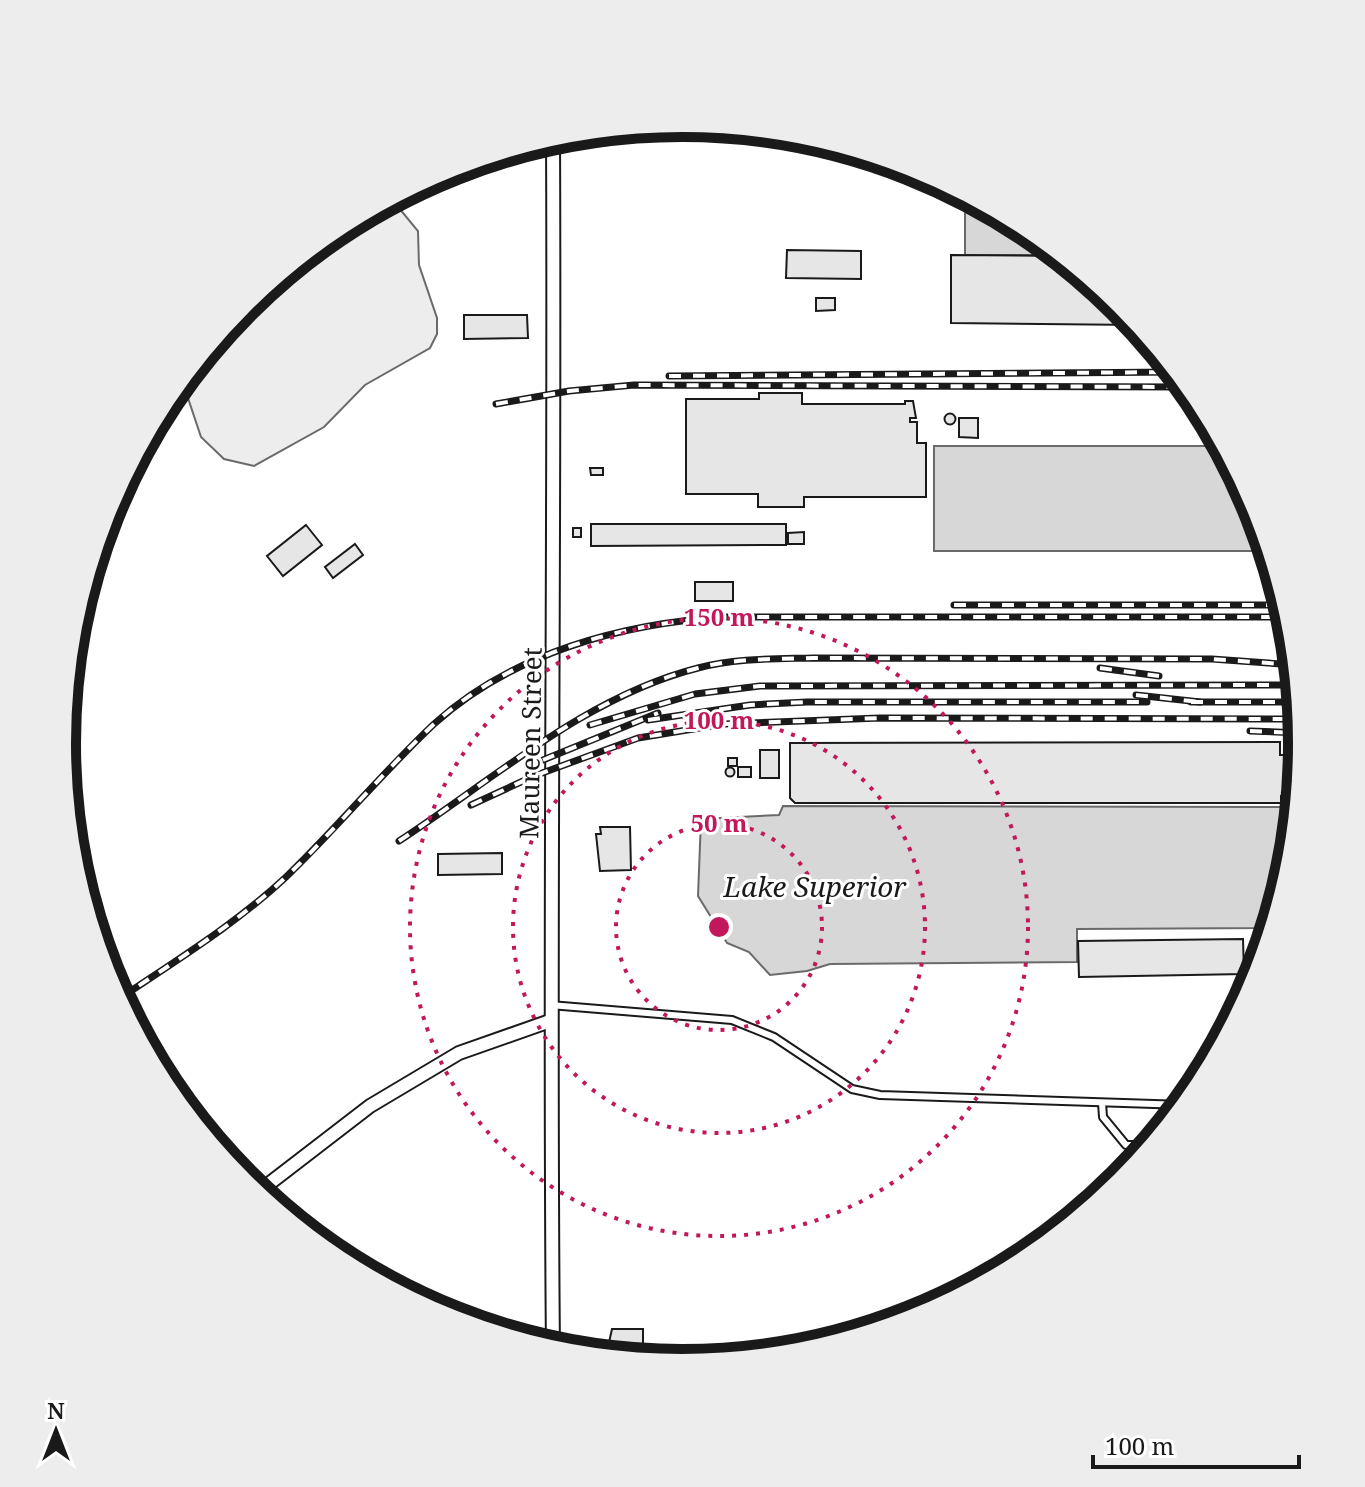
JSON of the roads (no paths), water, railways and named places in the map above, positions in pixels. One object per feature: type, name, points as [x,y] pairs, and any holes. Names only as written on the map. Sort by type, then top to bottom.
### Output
[{"type":"street","name":"Maureen Street","points":[[553,152],[554,585],[550,1005],[553,1335]]},
{"type":"street","points":[[268,1185],[370,1106],[446,1061],[550,1021]]},
{"type":"lane","points":[[550,1005],[732,1020],[774,1037],[852,1089],[880,1095],[1170,1105]]},
{"type":"lane","points":[[1102,1103],[1103,1117],[1126,1145],[1136,1145]]},
{"type":"water","points":[[955,202],[986,218],[1042,255],[965,255],[965,208]]},
{"type":"water","points":[[934,446],[1211,446],[1243,511],[1258,551],[934,551]]},
{"type":"water","name":"Lake Superior","points":[[783,806],[1286,807],[1277,862],[1260,928],[1077,929],[1077,962],[830,964],[807,971],[770,975],[749,952],[727,943],[698,896],[701,819],[779,815]]},
{"type":"railway","points":[[669,376],[1162,372]]},
{"type":"railway","points":[[496,404],[569,391],[634,385],[1173,387]]},
{"type":"railway","points":[[954,605],[1272,605]]},
{"type":"railway","points":[[130,992],[267,894],[434,724],[465,699],[498,678],[571,646],[648,626],[726,617],[1275,617]]},
{"type":"railway","points":[[399,841],[542,742],[618,698],[657,681],[726,662],[813,658],[1212,659],[1284,664]]},
{"type":"railway","points":[[1100,668],[1159,676]]},
{"type":"railway","points":[[590,725],[695,694],[760,686],[1286,685]]},
{"type":"railway","points":[[1136,695],[1200,702]]},
{"type":"railway","points":[[648,720],[750,705],[807,702],[1147,702]]},
{"type":"railway","points":[[1191,702],[1288,702]]},
{"type":"railway","points":[[543,760],[658,713]]},
{"type":"railway","points":[[471,805],[534,776],[638,738],[724,724],[880,718],[1288,719]]},
{"type":"railway","points":[[1250,731],[1289,732]]}]
